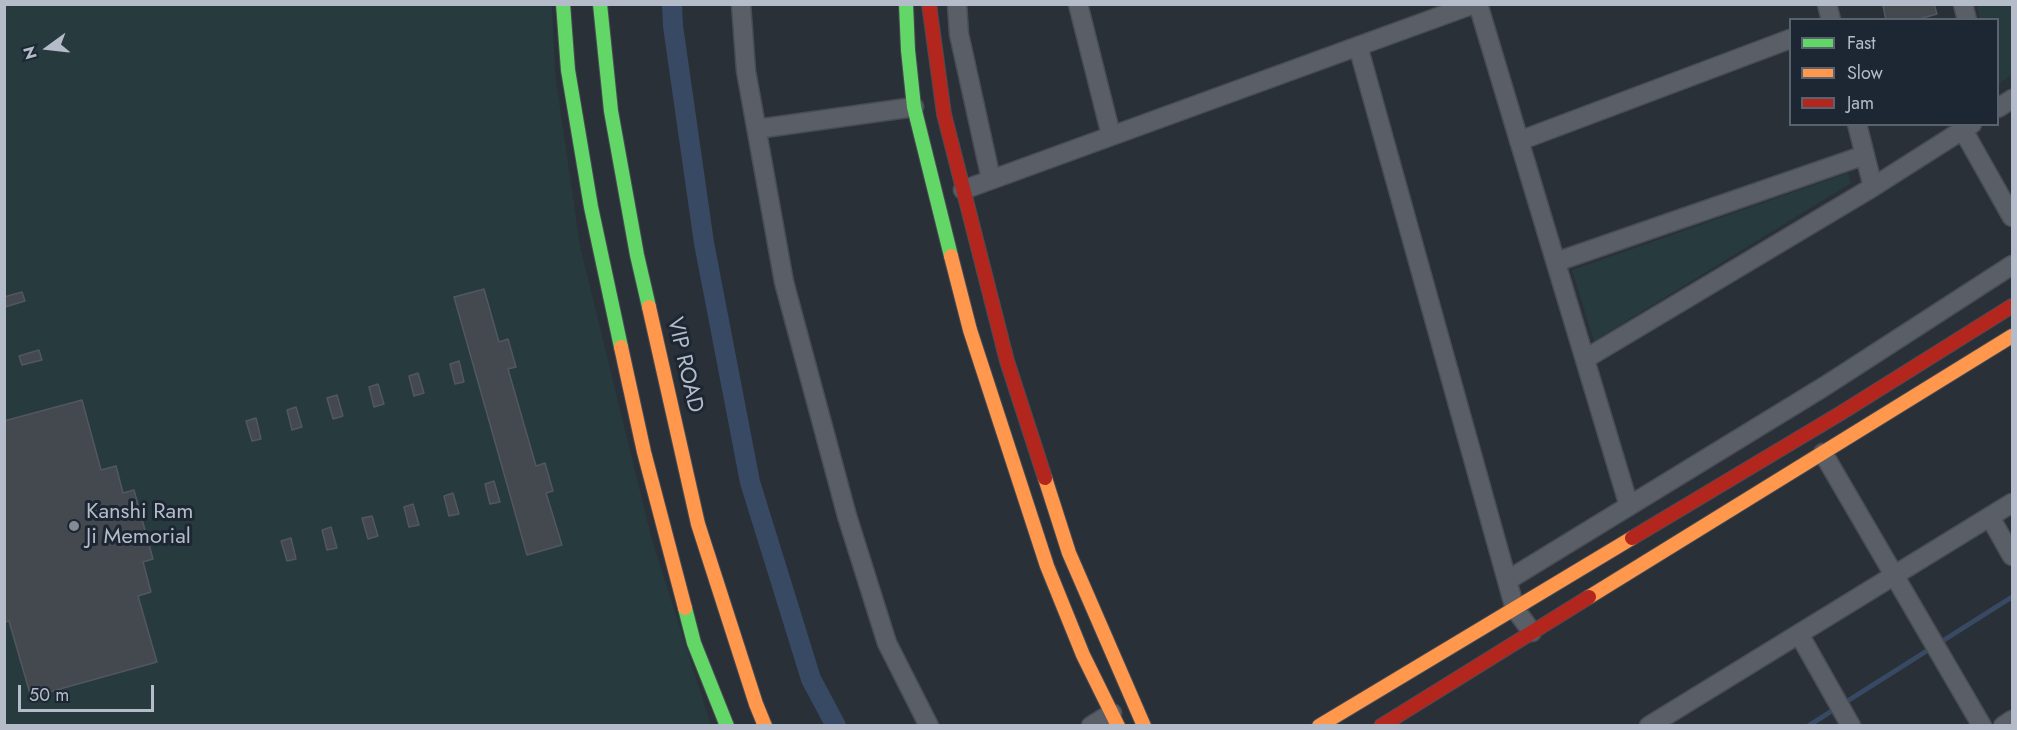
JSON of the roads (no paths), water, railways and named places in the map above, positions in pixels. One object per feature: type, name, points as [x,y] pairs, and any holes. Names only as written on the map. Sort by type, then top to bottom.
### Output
[{"type":"street","points":[[563,4],[568,70],[591,207],[644,452],[694,643],[727,726]]},
{"type":"street","name":"VIP ROAD","points":[[600,4],[611,111],[635,244],[696,512],[765,726]]},
{"type":"street","points":[[741,4],[746,71],[784,282],[847,516],[887,643],[929,726]]},
{"type":"street","points":[[906,4],[914,107],[970,330],[1047,566],[1083,655],[1115,719],[1090,726]]},
{"type":"street","points":[[929,4],[944,114],[1007,361],[1069,553],[1144,726]]},
{"type":"street","points":[[957,4],[959,33],[991,179]]},
{"type":"street","points":[[1078,4],[1111,135]]},
{"type":"street","points":[[963,190],[1473,4]]},
{"type":"street","points":[[1478,4],[1629,506]]},
{"type":"street","points":[[1519,141],[1789,40]]},
{"type":"street","points":[[1358,46],[1515,609],[1532,632]]},
{"type":"street","points":[[1999,107],[2013,99]]},
{"type":"street","points":[[757,129],[914,107]]},
{"type":"street","points":[[1858,126],[1873,188]]},
{"type":"street","points":[[1585,359],[1873,188],[1967,127],[2013,217]]},
{"type":"street","points":[[1556,262],[1865,154]]},
{"type":"street","points":[[1508,580],[1825,386],[2013,265]]},
{"type":"street","points":[[1319,726],[1841,413],[2013,306]]},
{"type":"street","points":[[1381,726],[2013,336]]},
{"type":"street","points":[[1823,453],[1982,726]]},
{"type":"street","points":[[1649,726],[2013,503]]},
{"type":"street","points":[[1990,517],[2013,556]]},
{"type":"street","points":[[1799,634],[1849,723]]},
{"type":"street","points":[[2003,726],[2013,720]]},
{"type":"waterway","points":[[672,4],[673,26],[704,243],[750,482],[811,679],[836,726]]},
{"type":"waterway","points":[[1808,726],[2012,597]]},
{"type":"place","name":"Kanshi Ram Ji Memorial","points":[[74,526]]}]
